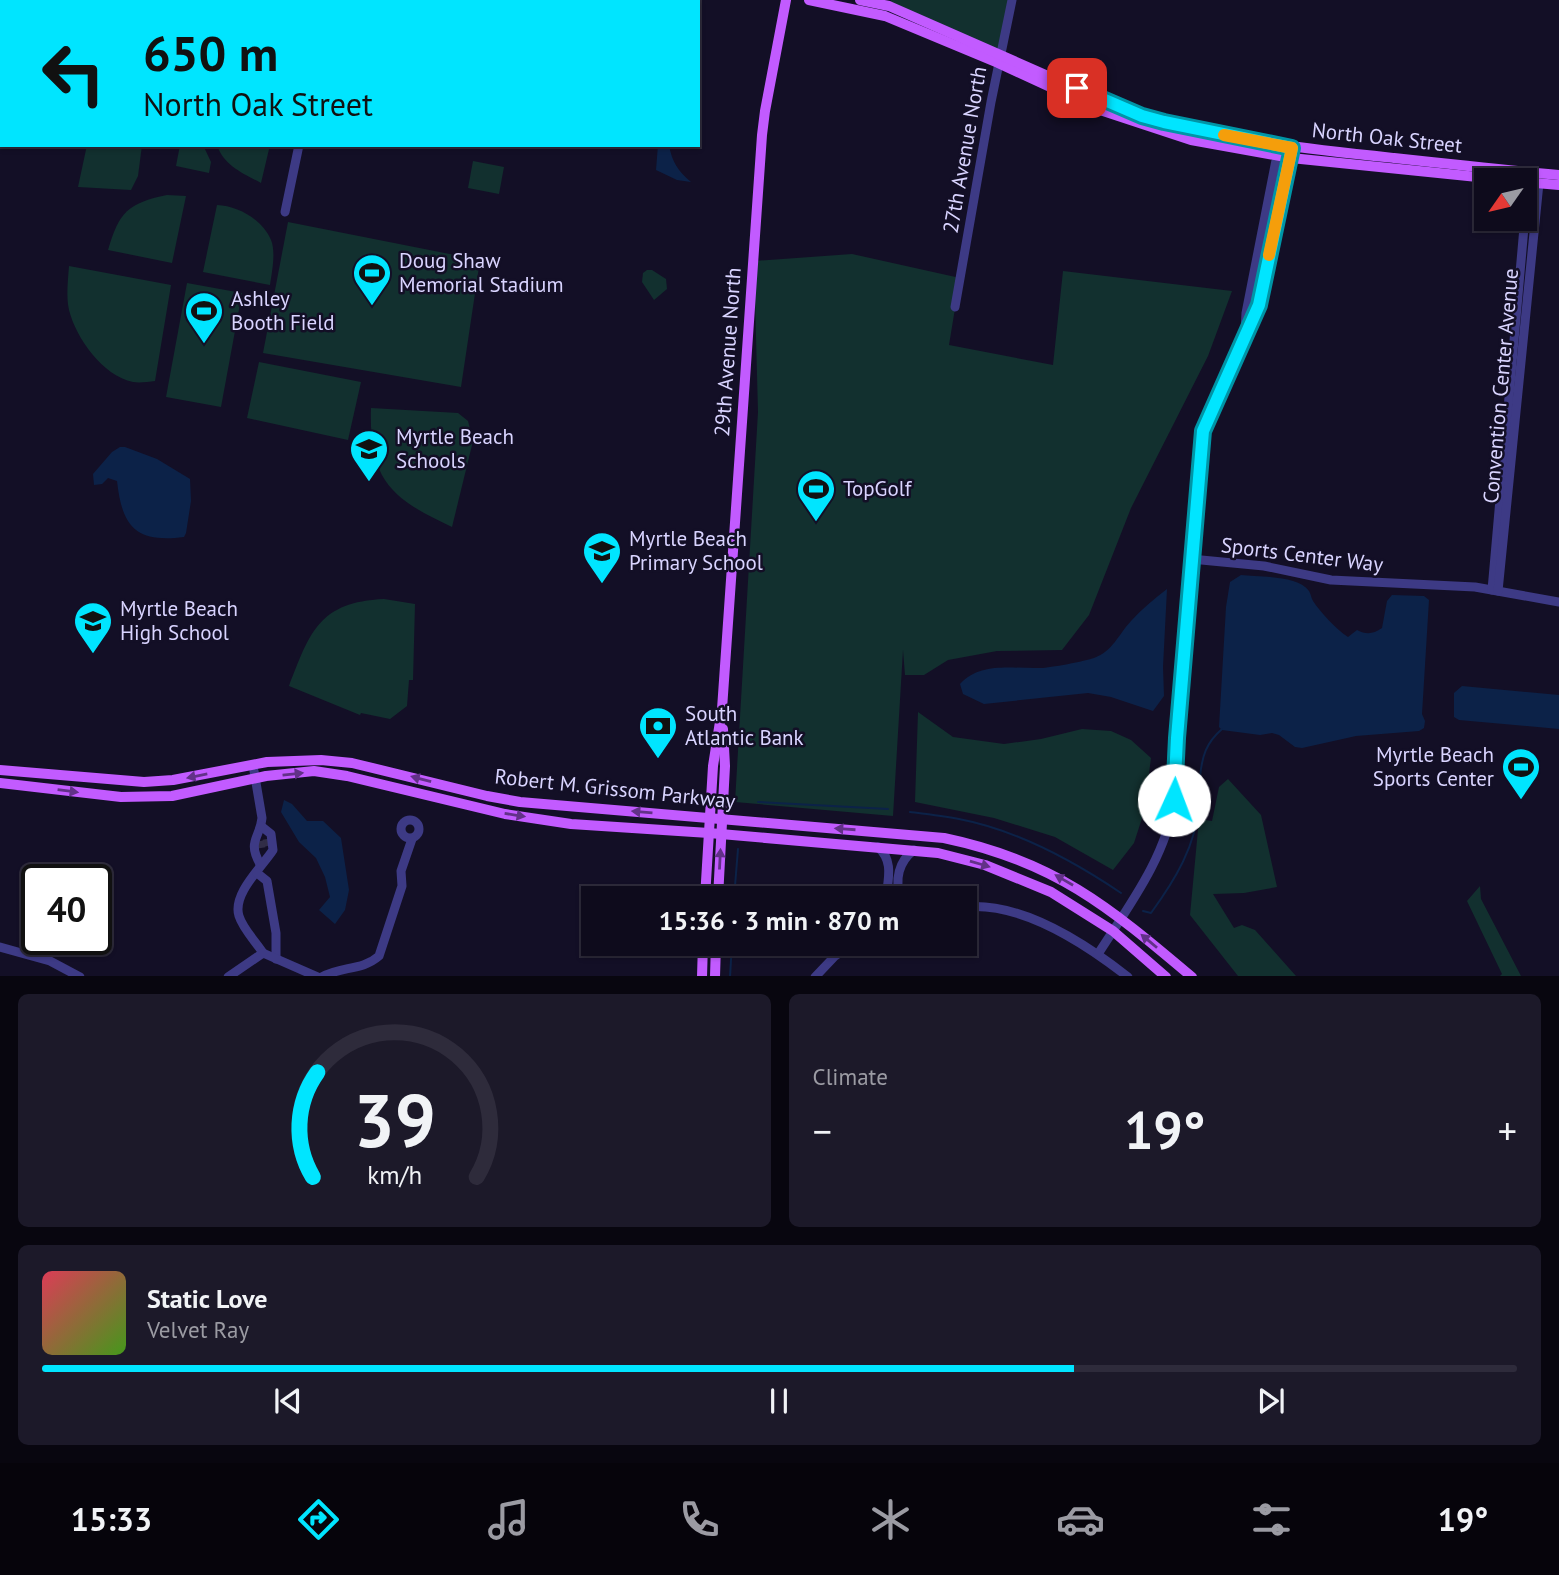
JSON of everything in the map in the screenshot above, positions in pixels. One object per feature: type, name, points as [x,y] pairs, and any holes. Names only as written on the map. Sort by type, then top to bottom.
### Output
[{"type":"main road","name":"29th Avenue North","points":[[706,886],[713,766],[722,709],[762,135],[786,0]]},
{"type":"main road","name":"North Oak Street","points":[[809,0],[888,7]]},
{"type":"main road","name":"North Oak Street","points":[[860,0],[888,7],[999,58],[1100,110],[1191,140],[1474,176]]},
{"type":"main road","name":"North Oak Street","points":[[1292,153],[1559,175]]},
{"type":"main road","points":[[1537,183],[1559,185]]},
{"type":"main road","name":"29th Avenue North","points":[[719,886],[725,766],[722,709]]},
{"type":"main road","name":"Robert M. Grissom Parkway","points":[[0,769],[144,782],[173,780],[253,764],[321,760],[352,763],[520,802],[921,835],[971,843],[1005,853],[1056,875],[1121,918],[1192,976]]},
{"type":"main road","name":"Robert M. Grissom Parkway","points":[[0,783],[121,797],[172,796],[256,779],[314,771],[347,776],[505,814],[571,824],[914,850],[985,864],[1066,900],[1113,931],[1166,976]]},
{"type":"main road","points":[[702,976],[703,956]]},
{"type":"main road","points":[[715,976],[716,956]]},
{"type":"street","name":"27th Avenue North","points":[[955,307],[999,58],[1012,0]]},
{"type":"street","points":[[285,212],[299,147]]},
{"type":"street","points":[[1245,336],[1246,313],[1278,150]]},
{"type":"street","points":[[1098,954],[1164,841],[1174,800],[1203,431],[1259,305],[1292,153]]},
{"type":"street","name":"Convention Center Avenue","points":[[1495,591],[1526,231]]},
{"type":"street","name":"Sports Center Way","points":[[1191,559],[1264,566],[1331,580],[1495,591],[1559,602]]},
{"type":"street","points":[[253,764],[262,835],[268,857]]},
{"type":"street","points":[[262,835],[272,838],[273,850],[258,865],[248,882],[237,907],[239,918],[264,953],[320,976],[362,967],[379,956],[402,886],[401,870],[412,839]]},
{"type":"street","points":[[262,835],[254,843],[258,865],[267,881],[276,933],[276,959]]},
{"type":"street","points":[[258,865],[262,835]]},
{"type":"street","points":[[878,847],[889,862],[887,886]]},
{"type":"street","points":[[899,886],[900,866],[914,850]]},
{"type":"street","points":[[977,908],[1040,922],[1098,954],[1128,976]]},
{"type":"street","points":[[0,947],[50,961],[80,976]]},
{"type":"street","points":[[228,976],[264,953]]},
{"type":"street","points":[[815,976],[835,956]]},
{"type":"green space","points":[[891,0],[1012,0],[1000,53],[889,6]]},
{"type":"green space","points":[[87,147],[142,147],[138,176],[131,190],[78,187]]},
{"type":"green space","points":[[180,147],[204,147],[211,162],[209,173],[176,166]]},
{"type":"green space","points":[[218,147],[270,147],[261,183],[229,163]]},
{"type":"green space","points":[[473,161],[504,167],[499,194],[468,188]]},
{"type":"green space","points":[[167,195],[186,196],[172,263],[108,250],[116,226],[127,211],[143,202]]},
{"type":"green space","points":[[217,205],[248,215],[267,233],[273,250],[270,285],[203,272]]},
{"type":"green space","name":"Doug Shaw Memorial Stadium","points":[[288,222],[480,260],[461,387],[263,353]]},
{"type":"green space","points":[[852,254],[960,278],[949,345],[1053,365],[1063,271],[1232,291],[1208,356],[1131,508],[1089,615],[1062,650],[997,651],[948,660],[924,675],[905,675],[903,650],[893,816],[735,802],[758,412],[754,261]]},
{"type":"green space","points":[[69,266],[171,285],[155,381],[135,382],[122,378],[101,364],[84,344],[69,310]]},
{"type":"green space","points":[[652,270],[666,279],[667,289],[654,300],[642,282],[643,273]]},
{"type":"green space","name":"Ashley Booth Field","points":[[187,283],[242,293],[221,407],[166,397]]},
{"type":"green space","points":[[259,362],[361,382],[348,440],[247,418]]},
{"type":"green space","points":[[371,408],[458,413],[468,421],[473,441],[452,527],[413,506],[388,484],[379,470],[374,453]]},
{"type":"green space","points":[[384,599],[415,604],[413,680],[409,680],[407,706],[390,719],[361,713],[360,715],[289,686],[304,650],[320,623],[345,606]]},
{"type":"green space","points":[[918,712],[953,737],[1004,744],[1082,729],[1111,731],[1131,740],[1151,758],[1144,812],[1134,843],[1113,870],[1055,837],[994,818],[915,802]]},
{"type":"green space","points":[[1228,779],[1261,815],[1277,887],[1244,893],[1213,894],[1234,928],[1242,925],[1255,930],[1296,976],[1238,976],[1190,915],[1199,819],[1212,821],[1219,787]]},
{"type":"green space","points":[[1480,886],[1481,899],[1521,976],[1500,976],[1502,974],[1467,901]]},
{"type":"water","points":[[658,147],[670,147],[676,166],[691,182],[677,180],[656,170]]},
{"type":"water","points":[[120,447],[157,459],[190,479],[191,501],[184,537],[154,537],[143,534],[128,521],[119,497],[117,481],[108,478],[102,484],[94,485],[93,474],[112,452]]},
{"type":"water","points":[[1241,575],[1287,579],[1304,586],[1324,616],[1348,637],[1357,630],[1370,633],[1382,628],[1387,601],[1392,595],[1424,596],[1429,600],[1422,714],[1424,728],[1419,731],[1356,736],[1302,748],[1295,747],[1272,733],[1260,735],[1222,730],[1219,727],[1226,607],[1230,582]]},
{"type":"water","points":[[1167,589],[1164,696],[1153,711],[1111,697],[1088,693],[984,704],[963,694],[960,684],[968,677],[987,669],[1045,668],[1101,655],[1111,647],[1139,612]]},
{"type":"water","points":[[1462,686],[1559,695],[1559,729],[1459,720],[1454,717],[1454,693]]},
{"type":"water","points":[[284,800],[292,804],[307,821],[323,821],[341,838],[349,890],[345,910],[335,924],[319,910],[330,897],[325,877],[316,858],[299,842],[281,812]]},
{"type":"waterway","points":[[1200,777],[1206,750],[1222,729]]},
{"type":"waterway","points":[[758,802],[888,809]]},
{"type":"waterway","points":[[1143,911],[1151,913],[1183,862],[1194,834],[1199,804]]},
{"type":"waterway","points":[[910,812],[981,824],[1023,839],[1064,858],[1121,893]]},
{"type":"waterway","points":[[735,886],[738,849]]},
{"type":"waterway","points":[[730,976],[731,956]]},
{"type":"tunnel","points":[[267,839],[268,846]]},
{"type":"tunnel","points":[[260,841],[261,848]]},
{"type":"slow traffic","points":[[1224,135],[1292,148],[1269,255]]},
{"type":"place","name":"Doug Shaw Memorial Stadium","points":[[372,307]]},
{"type":"place","name":"Ashley Booth Field","points":[[204,345]]},
{"type":"place","name":"Myrtle Beach Schools","points":[[369,483]]},
{"type":"place","name":"TopGolf","points":[[816,523]]},
{"type":"place","name":"Myrtle Beach Primary School","points":[[602,585]]},
{"type":"place","name":"Myrtle Beach High School","points":[[93,655]]},
{"type":"place","name":"South Atlantic Bank","points":[[658,760]]},
{"type":"place","name":"Myrtle Beach Sports Center","points":[[1521,801]]},
{"type":"route","points":[[1077,88],[1142,116],[1186,128],[1292,148],[1259,305],[1203,431],[1174,800]]}]
